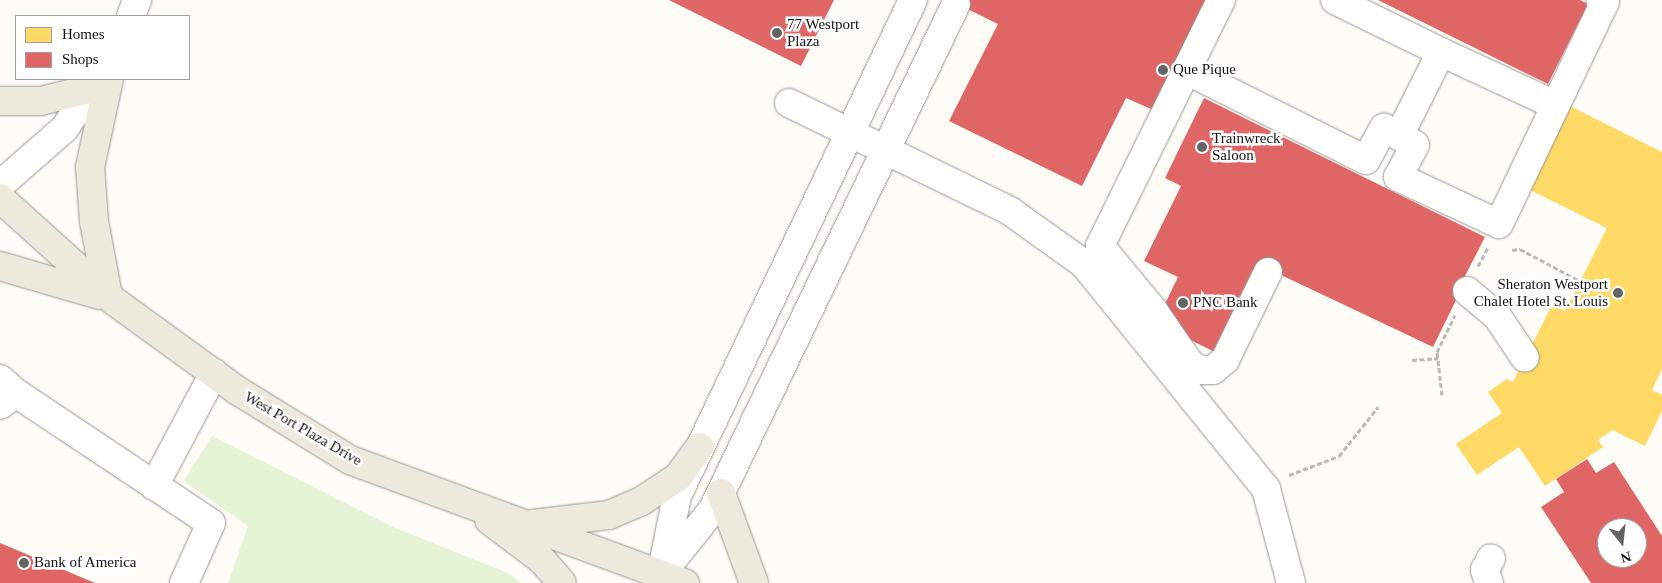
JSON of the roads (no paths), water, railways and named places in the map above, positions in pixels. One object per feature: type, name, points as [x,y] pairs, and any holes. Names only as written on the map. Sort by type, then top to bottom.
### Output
[{"type":"main road","points":[[0,101],[41,101],[99,82],[90,167],[94,221],[111,298]]},
{"type":"main road","name":"West Port Plaza Drive","points":[[0,198],[111,298],[214,373],[350,460],[470,506],[524,524],[668,580]]},
{"type":"main road","points":[[0,266],[66,282],[111,298]]},
{"type":"main road","points":[[524,524],[609,515],[637,503],[678,477],[700,447]]},
{"type":"main road","points":[[721,493],[754,583]]},
{"type":"main road","points":[[470,506],[542,560],[562,583]]},
{"type":"street","points":[[131,15],[137,0]]},
{"type":"street","points":[[668,580],[677,496],[847,132],[913,0]]},
{"type":"street","points":[[1221,0],[1100,246],[1154,311],[1190,364],[1200,370],[1214,370],[1225,360],[1268,272]]},
{"type":"street","points":[[1335,0],[1555,105]]},
{"type":"street","points":[[1186,70],[1398,177],[1499,224],[1605,2],[1600,0]]},
{"type":"street","points":[[668,580],[721,493],[887,153],[956,4]]},
{"type":"street","points":[[1399,136],[1441,52]]},
{"type":"street","points":[[0,186],[64,130],[99,82]]},
{"type":"street","points":[[788,103],[887,153],[1010,211],[1084,264],[1266,490],[1290,583]]},
{"type":"street","points":[[1366,160],[1384,128],[1415,144],[1398,177]]},
{"type":"street","points":[[1467,291],[1496,316],[1525,358]]},
{"type":"street","points":[[154,486],[214,373]]},
{"type":"street","points":[[5,392],[211,523],[184,583]]},
{"type":"place","name":"77 Westport Plaza","points":[[777,33]]},
{"type":"place","name":"Que Pique","points":[[1163,70]]},
{"type":"place","name":"Trainwreck Saloon","points":[[1202,147]]},
{"type":"place","name":"Sheraton Westport Chalet Hotel St. Louis","points":[[1618,293]]},
{"type":"place","name":"PNC Bank","points":[[1183,303]]},
{"type":"place","name":"Bank of America","points":[[24,563]]}]
